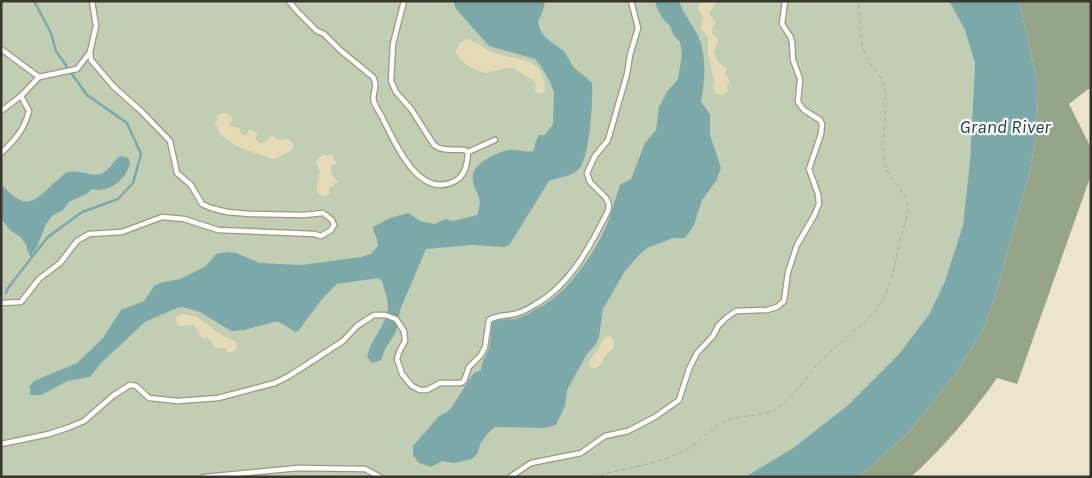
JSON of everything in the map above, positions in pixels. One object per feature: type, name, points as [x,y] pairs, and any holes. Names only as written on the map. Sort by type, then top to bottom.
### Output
[{"type":"lane","points":[[1,303],[21,302],[39,279],[60,264],[77,241],[89,234],[122,232],[162,217],[184,219],[218,230],[314,234],[321,236],[331,230],[334,225],[332,220],[323,213],[304,215],[250,214],[227,212],[202,204],[191,186],[177,173],[170,141],[114,87],[91,60],[90,52],[96,26],[92,1]]},
{"type":"lane","points":[[289,1],[296,11],[317,31],[324,34],[373,77],[376,82],[374,101],[393,141],[422,179],[432,184],[444,185],[455,182],[463,175],[468,152]]},
{"type":"lane","points":[[404,1],[392,52],[392,81],[396,92],[411,109],[434,145],[438,148],[468,152],[495,140]]},
{"type":"lane","points":[[1,444],[49,434],[84,421],[114,395],[130,385],[136,386],[149,398],[178,402],[218,398],[275,383],[343,341],[357,326],[374,315],[385,315],[396,319],[404,331],[404,341],[398,352],[397,360],[402,374],[412,386],[420,390],[427,390],[440,383],[462,383],[469,367],[481,355],[485,347],[489,320],[517,313],[558,289],[578,263],[608,211],[606,198],[590,182],[587,172],[595,156],[608,140],[627,74],[630,55],[638,28],[631,1]]},
{"type":"lane","points":[[510,477],[531,463],[581,454],[605,436],[628,431],[655,417],[679,400],[697,353],[714,336],[718,326],[726,318],[736,311],[768,310],[777,307],[784,301],[788,272],[797,245],[819,204],[818,194],[809,169],[821,134],[822,124],[820,120],[804,110],[798,102],[800,79],[793,60],[792,42],[782,24],[785,1]]},
{"type":"lane","points":[[1,49],[39,77]]},
{"type":"lane","points":[[1,111],[21,96],[39,77],[77,69],[90,52]]},
{"type":"lane","points":[[1,154],[18,137],[27,119],[29,111],[21,96]]},
{"type":"lane","points":[[204,477],[298,468],[365,469],[380,477]]},
{"type":"path","points":[[592,477],[649,464],[689,448],[723,422],[730,419],[766,413],[778,408],[792,395],[819,363],[875,311],[884,297],[893,273],[908,205],[886,168],[884,155],[886,104],[884,85],[864,51],[858,1]]},
{"type":"green space","points":[[1,1],[949,1],[965,30],[975,64],[970,161],[963,225],[945,281],[930,313],[899,354],[847,406],[793,448],[745,477],[1,477]]},
{"type":"green space","points":[[1019,1],[1091,1],[1091,87],[1069,104],[1091,148],[1091,175],[1017,384],[997,378],[957,430],[911,477],[857,477],[910,431],[956,373],[983,330],[995,297],[1030,170],[1037,129],[1038,85]]},
{"type":"sand","points":[[701,1],[716,1],[709,14],[716,22],[712,28],[712,34],[719,39],[714,53],[718,62],[727,68],[725,74],[730,81],[727,86],[728,91],[723,95],[717,94],[713,89],[714,80],[708,52],[708,38],[701,29],[703,17],[698,9]]},
{"type":"sand","points":[[466,39],[474,41],[494,53],[521,59],[535,66],[540,71],[544,80],[545,91],[537,93],[535,91],[536,84],[533,80],[513,68],[486,73],[468,65],[460,59],[456,51],[460,43]]},
{"type":"sand","points":[[224,113],[231,115],[233,120],[229,126],[239,128],[242,135],[246,135],[250,129],[258,134],[255,138],[259,143],[265,142],[272,135],[278,140],[288,139],[293,143],[293,148],[283,155],[272,159],[236,146],[222,136],[215,124],[218,115]]},
{"type":"sand","points":[[323,155],[332,155],[336,162],[336,164],[332,165],[331,171],[338,182],[329,188],[330,193],[326,196],[320,195],[316,190],[320,172],[316,162]]},
{"type":"sand","points":[[183,314],[197,317],[223,336],[235,341],[237,347],[235,351],[228,353],[226,348],[216,348],[209,339],[202,338],[194,325],[179,326],[175,318]]},
{"type":"sand","points":[[611,336],[614,341],[613,348],[606,355],[601,365],[594,369],[589,366],[590,361],[602,341]]},
{"type":"water","points":[[453,1],[544,1],[544,8],[538,24],[541,31],[548,40],[566,54],[574,67],[592,83],[590,129],[582,164],[572,174],[549,181],[510,244],[505,247],[472,245],[426,249],[400,310],[396,332],[385,349],[381,360],[372,363],[367,357],[388,310],[388,302],[383,284],[379,278],[337,284],[322,299],[296,332],[279,322],[231,331],[200,312],[183,307],[177,308],[145,322],[101,363],[90,377],[68,381],[41,395],[30,395],[30,386],[34,381],[77,363],[103,338],[121,310],[144,301],[154,286],[180,279],[206,266],[216,254],[236,253],[260,263],[301,265],[361,257],[371,254],[378,246],[373,227],[390,218],[409,213],[420,221],[435,224],[445,219],[453,221],[477,215],[480,200],[473,181],[475,169],[485,160],[504,151],[533,151],[539,135],[545,135],[553,124],[554,92],[549,80],[535,59],[489,46],[456,9]]},
{"type":"water","points":[[655,1],[679,1],[698,36],[703,52],[704,77],[701,102],[710,114],[710,135],[721,168],[716,181],[702,200],[694,225],[685,238],[673,238],[647,248],[625,271],[603,309],[599,337],[567,390],[565,406],[556,425],[544,428],[495,427],[480,444],[478,453],[472,459],[454,463],[442,461],[431,467],[419,463],[413,455],[413,446],[439,416],[452,407],[474,373],[481,370],[490,345],[492,323],[497,320],[525,316],[552,299],[572,280],[591,255],[598,242],[609,219],[620,185],[631,179],[645,143],[656,130],[659,107],[667,92],[678,79],[682,54],[680,42],[663,19]]},
{"type":"water","name":"Grand River","points":[[949,1],[1019,1],[1038,85],[1037,129],[1030,170],[995,297],[983,330],[956,373],[910,431],[857,477],[745,477],[793,448],[847,406],[899,354],[930,313],[945,281],[963,225],[970,161],[975,64],[965,30]]},
{"type":"water","points":[[120,156],[128,158],[130,162],[122,179],[105,189],[92,189],[88,193],[69,202],[63,210],[52,216],[46,224],[37,247],[32,254],[21,237],[11,231],[1,219],[1,184],[16,198],[28,202],[39,196],[66,173],[75,171],[100,174],[106,171]]},
{"type":"waterway","points":[[34,1],[51,33],[56,51],[67,67]]},
{"type":"waterway","points":[[32,257],[48,237],[82,212],[118,199],[133,183],[141,154],[127,123],[87,95],[72,74]]},
{"type":"waterway","points":[[6,293],[32,257],[28,248]]}]
